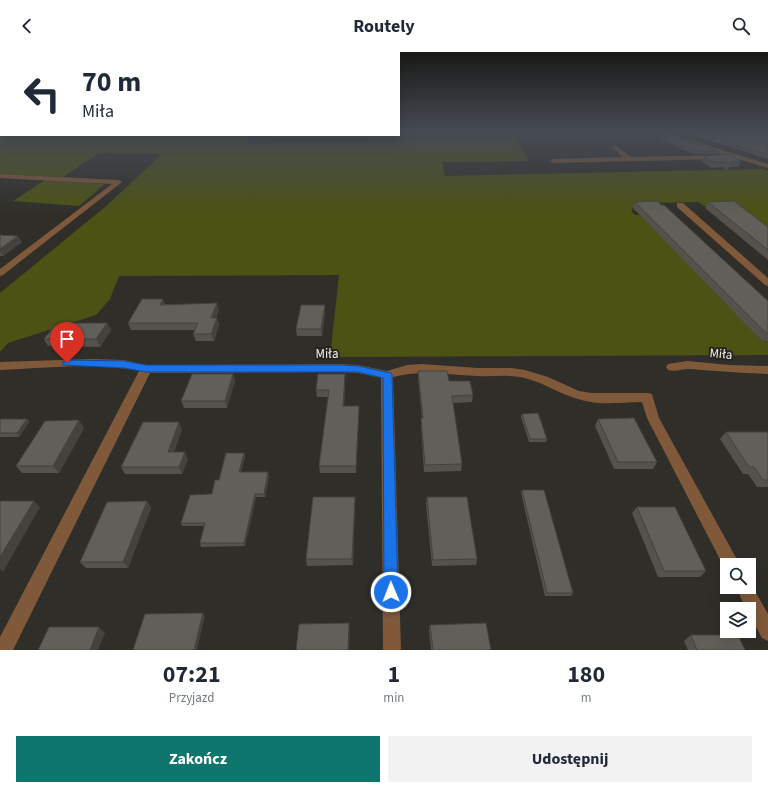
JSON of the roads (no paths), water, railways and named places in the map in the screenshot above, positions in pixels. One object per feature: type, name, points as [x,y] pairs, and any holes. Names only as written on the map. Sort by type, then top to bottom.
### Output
[{"type":"street","points":[[553,161],[595,160]]},
{"type":"street","points":[[750,160],[768,166]]},
{"type":"street","points":[[0,176],[119,182],[0,273]]},
{"type":"street","points":[[680,205],[768,283]]},
{"type":"street","name":"Miła","points":[[0,366],[92,363],[124,364],[146,369],[340,368],[358,369],[388,375],[407,369],[421,368],[478,372],[512,372],[538,378],[578,395],[592,398],[648,397],[649,407],[654,418],[728,558]]},
{"type":"street","name":"Miła","points":[[672,367],[688,365],[730,370],[768,370]]},
{"type":"street","points":[[3,650],[146,369]]},
{"type":"street","points":[[388,375],[392,650]]},
{"type":"street","points":[[748,594],[768,632]]}]
